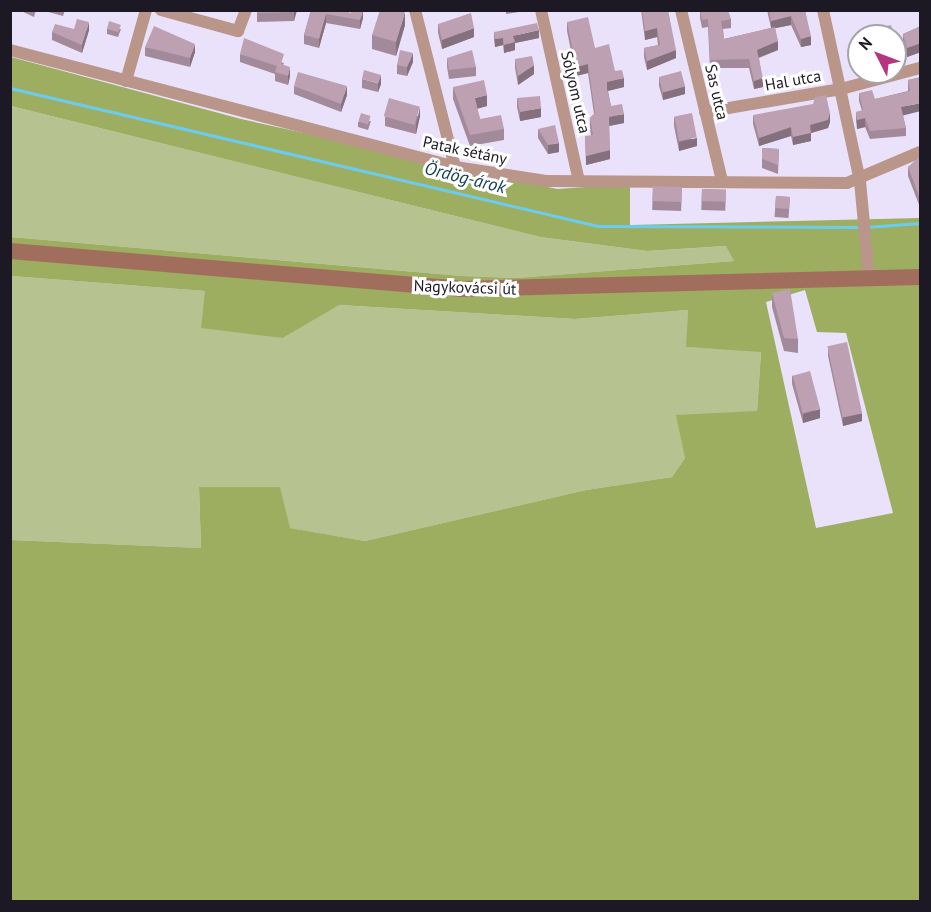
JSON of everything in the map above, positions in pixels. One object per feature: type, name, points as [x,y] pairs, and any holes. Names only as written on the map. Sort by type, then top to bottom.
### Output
[{"type":"street","points":[[126,81],[146,10]]},
{"type":"street","points":[[161,10],[238,31],[246,10]]},
{"type":"street","name":"Sólyom utca","points":[[541,10],[579,181]]},
{"type":"street","name":"Sas utca","points":[[681,10],[722,181]]},
{"type":"street","points":[[823,10],[860,180],[869,278]]},
{"type":"street","points":[[398,14],[417,15],[455,167]]},
{"type":"street","name":"Patak sétány","points":[[10,50],[455,167],[579,181],[860,180],[921,152]]},
{"type":"street","name":"Hal utca","points":[[705,112],[841,89],[921,68]]},
{"type":"street","name":"Nagykovácsi út","points":[[10,251],[460,289],[921,276]]},
{"type":"green space","points":[[11,57],[241,119],[557,189],[630,184],[630,225],[920,218],[920,901],[11,901],[11,540],[201,548],[199,487],[280,487],[290,528],[365,541],[586,490],[672,477],[685,458],[676,415],[757,411],[761,352],[686,347],[688,310],[575,319],[339,305],[283,338],[201,328],[205,291],[11,276],[11,237],[462,276],[516,278],[734,261],[726,246],[647,251],[540,237],[11,106]],"holes":[[[805,290],[817,332],[846,333],[893,513],[816,528],[766,302]]]},
{"type":"green space","points":[[11,106],[540,237],[647,251],[727,246],[734,261],[516,278],[462,276],[11,237]]},
{"type":"green space","points":[[11,276],[206,291],[283,338],[338,305],[575,319],[688,310],[687,347],[761,351],[757,411],[685,458],[672,477],[586,490],[365,541],[289,528],[199,487],[201,548],[11,540]]},
{"type":"building","points":[[257,10],[295,10],[294,12],[257,13]]},
{"type":"building","points":[[311,10],[343,10],[351,13],[352,10],[363,10],[360,20],[326,14],[319,39],[304,35]]},
{"type":"building","points":[[380,10],[405,12],[396,42],[372,35]]},
{"type":"building","points":[[642,10],[668,10],[676,50],[647,61],[644,48],[660,45],[657,28],[645,31]]},
{"type":"building","points":[[700,10],[728,10],[731,19],[721,21],[724,39],[775,27],[778,41],[757,50],[763,78],[754,81],[749,59],[710,60],[708,19],[702,20]]},
{"type":"building","points":[[769,10],[805,10],[811,36],[801,39],[791,16],[771,21]]},
{"type":"building","points":[[471,13],[474,28],[442,40],[438,24]]},
{"type":"building","points":[[588,17],[595,48],[609,44],[615,71],[622,70],[624,78],[607,82],[607,89],[611,106],[622,104],[624,114],[609,117],[610,150],[586,156],[585,136],[593,135],[590,118],[595,113],[588,64],[576,67],[567,22]]},
{"type":"building","points":[[77,19],[89,22],[82,45],[52,32],[55,24],[74,29]]},
{"type":"building","points":[[109,21],[121,25],[118,32],[107,29]]},
{"type":"building","points":[[537,23],[539,30],[513,36],[515,42],[504,45],[503,38],[495,39],[494,32]]},
{"type":"building","points":[[154,26],[195,44],[190,58],[145,47]]},
{"type":"building","points":[[921,26],[921,43],[907,48],[907,32]]},
{"type":"building","points":[[244,38],[284,54],[281,64],[290,67],[288,76],[275,72],[277,66],[240,54]]},
{"type":"building","points":[[400,50],[413,53],[407,67],[397,65]]},
{"type":"building","points":[[472,50],[476,67],[449,70],[447,58]]},
{"type":"building","points":[[532,56],[534,65],[518,76],[515,59]]},
{"type":"building","points":[[364,70],[381,75],[378,83],[362,79]]},
{"type":"building","points":[[681,71],[685,86],[663,92],[659,77]]},
{"type":"building","points":[[298,72],[347,86],[341,104],[294,86]]},
{"type":"building","points":[[921,77],[921,103],[901,107],[906,128],[870,131],[865,118],[857,120],[856,112],[863,110],[859,93],[872,90],[875,99],[910,91],[908,80]]},
{"type":"building","points":[[484,80],[487,95],[475,98],[480,119],[501,115],[504,129],[470,135],[453,87]]},
{"type":"building","points":[[826,95],[830,113],[828,120],[810,125],[811,133],[793,137],[791,127],[759,138],[753,115],[813,104],[815,97]]},
{"type":"building","points":[[540,96],[541,108],[520,112],[517,98]]},
{"type":"building","points":[[389,98],[420,107],[415,125],[384,116]]},
{"type":"building","points":[[361,113],[371,116],[368,125],[358,122]]},
{"type":"building","points":[[692,113],[697,138],[679,141],[674,116]]},
{"type":"building","points":[[555,125],[559,143],[548,145],[538,129]]},
{"type":"building","points":[[762,148],[779,149],[778,165],[762,159]]},
{"type":"building","points":[[921,157],[921,201],[908,167]]},
{"type":"building","points":[[653,186],[682,187],[681,202],[652,201]]},
{"type":"building","points":[[702,189],[726,190],[726,202],[702,201]]},
{"type":"building","points":[[776,196],[790,197],[789,209],[775,208]]},
{"type":"building","points":[[790,289],[798,339],[784,338],[772,293]]},
{"type":"building","points":[[847,342],[862,413],[843,418],[827,346]]},
{"type":"building","points":[[810,371],[820,409],[803,413],[793,376]]},
{"type":"waterway","name":"Ördög-árok","points":[[10,88],[598,226],[860,227]]},
{"type":"waterway","name":"Ördög-árok","points":[[866,227],[920,223]]}]
